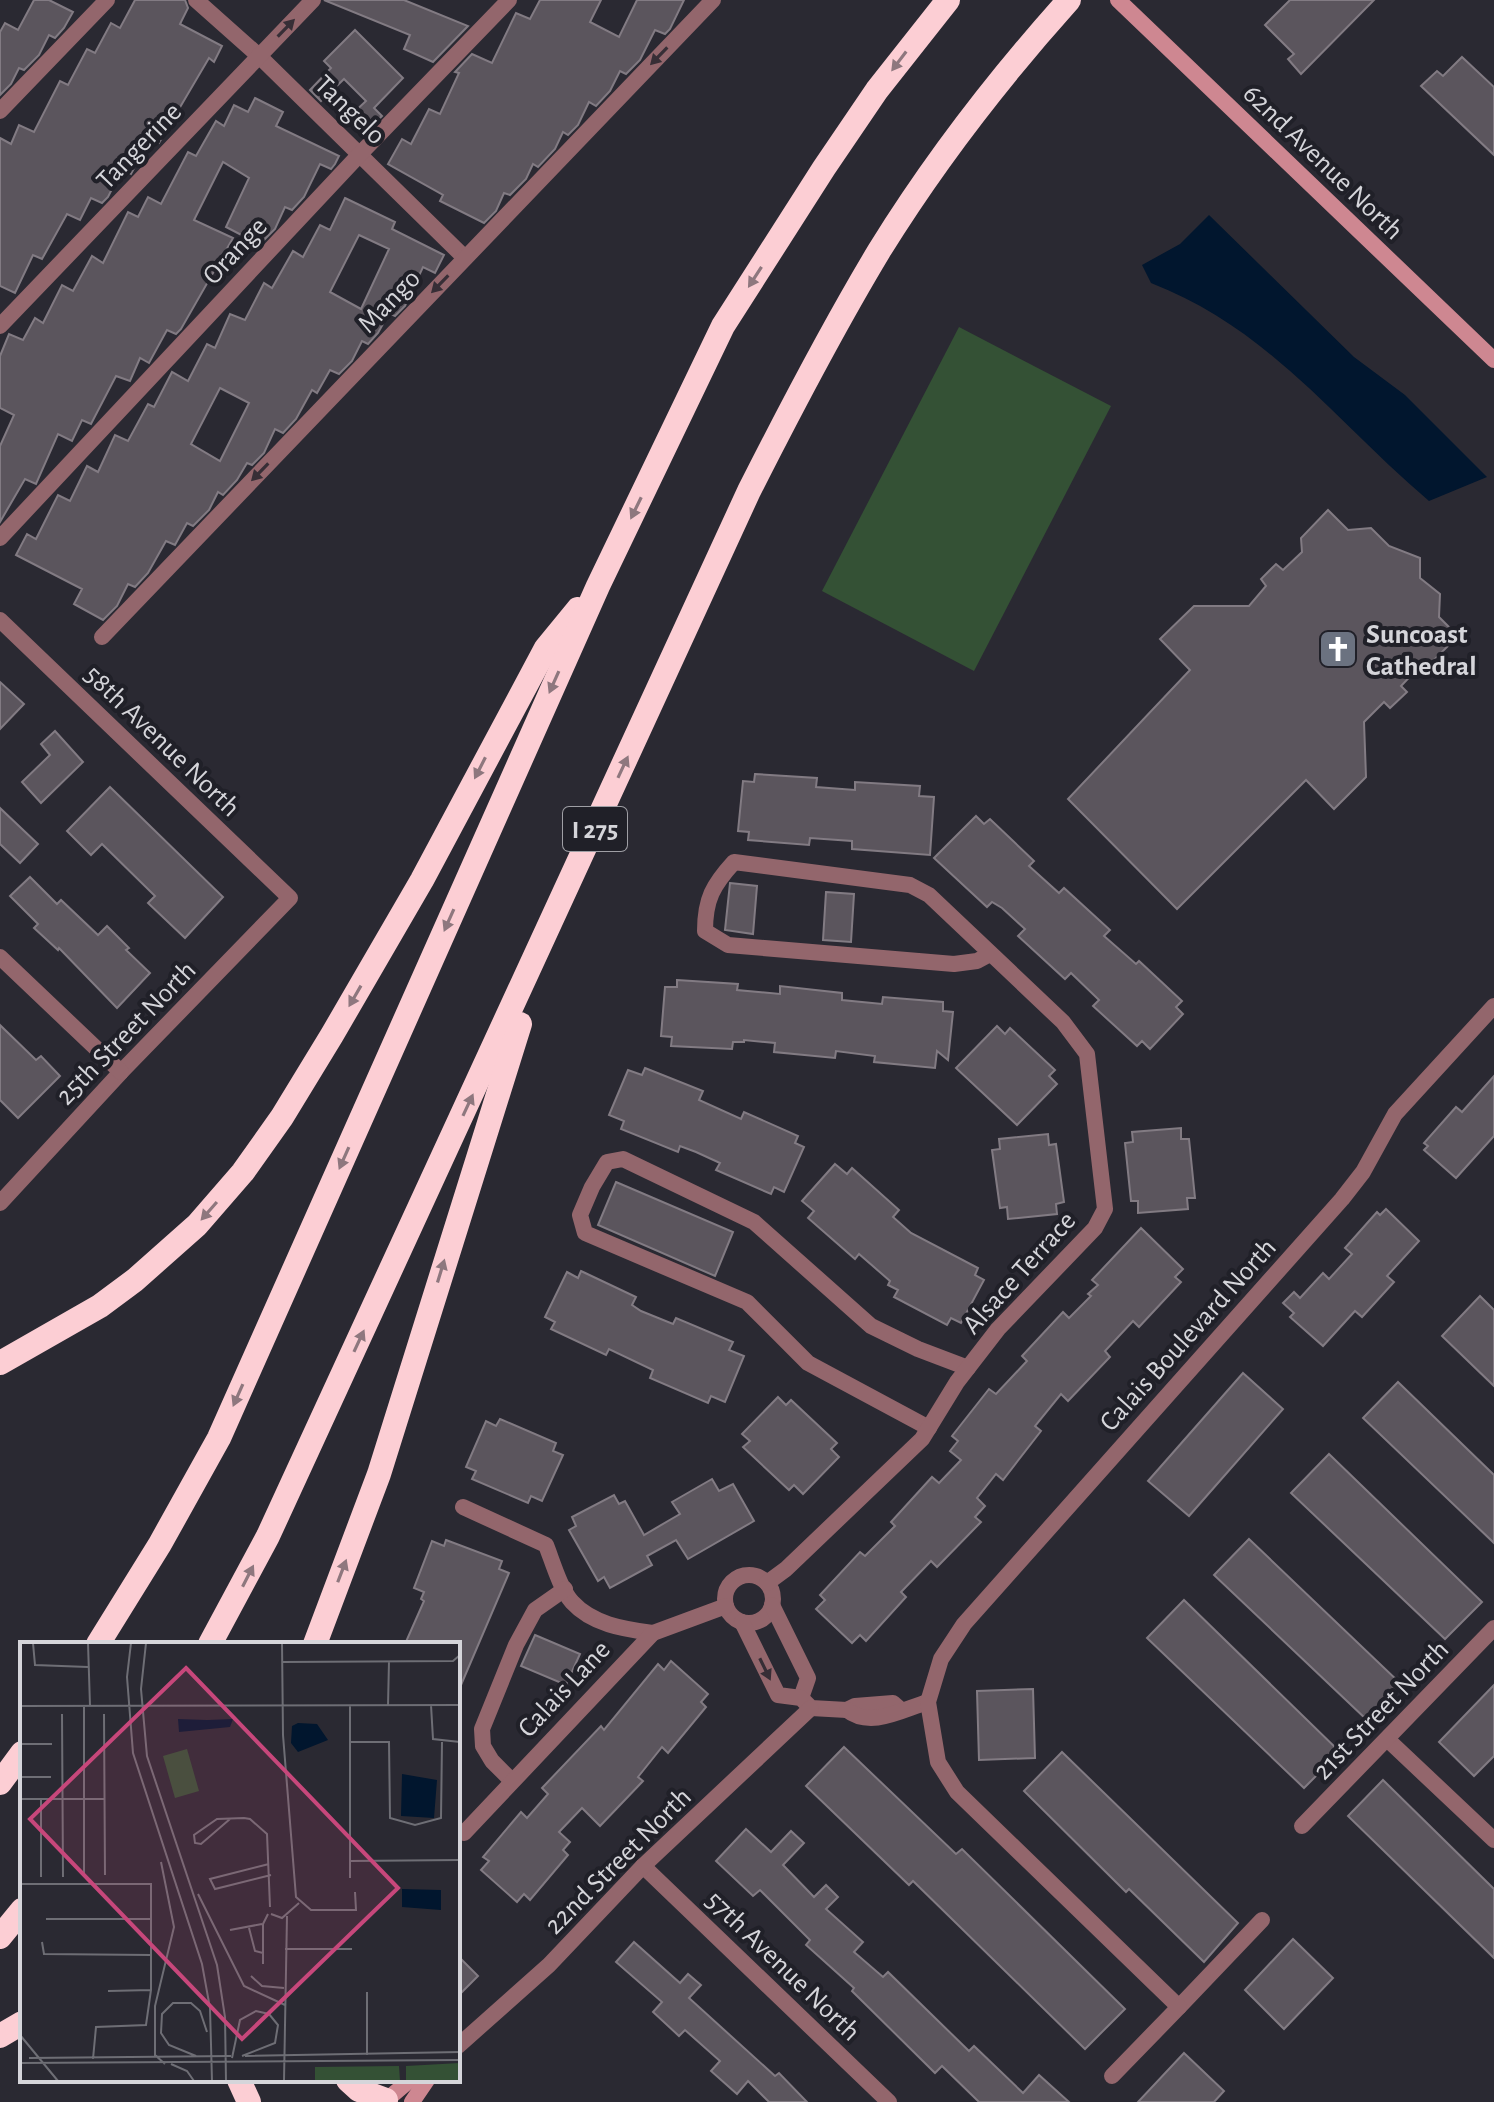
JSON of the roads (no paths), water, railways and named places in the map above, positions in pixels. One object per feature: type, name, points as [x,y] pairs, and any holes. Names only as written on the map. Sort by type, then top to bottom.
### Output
[{"type":"highway","points":[[99,1642],[160,1544],[219,1438],[598,586],[723,326],[877,90],[948,0]]},
{"type":"highway","name":"I 275","points":[[211,1642],[268,1536],[749,491],[811,370],[880,250],[953,140],[1030,43],[1069,0]]},
{"type":"highway","points":[[0,1363],[100,1306],[135,1280],[197,1225],[243,1172],[282,1117],[422,880],[546,648],[598,586]]},
{"type":"highway","points":[[316,1642],[379,1474],[512,1048],[567,891]]},
{"type":"highway","points":[[0,1783],[20,1756]]},
{"type":"highway","points":[[0,1937],[20,1912]]},
{"type":"highway","points":[[0,2036],[20,2024]]},
{"type":"highway","points":[[240,2082],[249,2102]]},
{"type":"highway","points":[[346,2082],[353,2102]]},
{"type":"highway","points":[[348,2082],[385,2101]]},
{"type":"street","points":[[0,111],[107,0]]},
{"type":"street","name":"Tangelo","points":[[196,0],[259,56],[465,258]]},
{"type":"street","name":"Tangerine","points":[[0,326],[313,0]]},
{"type":"street","name":"Orange","points":[[0,538],[509,0]]},
{"type":"street","name":"Mango","points":[[102,637],[713,0]]},
{"type":"street","name":"62nd Avenue North","points":[[1118,0],[1494,360]]},
{"type":"street","name":"58th Avenue North","points":[[0,620],[290,898]]},
{"type":"street","name":"Alsace Terrace","points":[[767,1583],[786,1569],[922,1439],[968,1368],[998,1329],[1095,1228],[1105,1209],[1087,1054],[1063,1022],[929,895],[910,885],[734,862],[715,882],[705,911],[705,931],[728,945],[954,964],[977,961],[990,954]]},
{"type":"street","name":"25th Street North","points":[[0,1203],[121,1072],[290,898]]},
{"type":"street","points":[[0,957],[121,1072]]},
{"type":"street","name":"Calais Boulevard North","points":[[1179,2007],[957,1792],[938,1762],[928,1702],[941,1659],[964,1624],[1342,1199],[1363,1172],[1395,1114],[1494,1006]]},
{"type":"street","points":[[929,1428],[808,1363],[747,1302],[585,1233],[580,1215],[607,1162],[623,1159],[754,1222],[871,1326],[918,1349],[968,1368]]},
{"type":"street","name":"Calais Lane","points":[[463,1507],[546,1545],[572,1601],[594,1618],[621,1629],[653,1633]]},
{"type":"street","points":[[742,1622],[757,1621],[769,1612],[772,1605],[773,1597],[767,1583],[753,1575],[737,1578],[727,1590],[726,1606],[742,1622],[778,1695],[847,1710],[855,1706],[893,1703],[901,1710],[928,1702]]},
{"type":"street","name":"Calais Lane","points":[[512,1781],[492,1761],[483,1746],[482,1729],[516,1645],[535,1610],[565,1589]]},
{"type":"street","points":[[772,1605],[808,1678],[806,1703]]},
{"type":"street","name":"Calais Lane","points":[[464,1833],[653,1633],[726,1606]]},
{"type":"street","name":"21st Street North","points":[[1302,1826],[1494,1628]]},
{"type":"street","name":"22nd Street North","points":[[460,2044],[549,1965],[806,1703]]},
{"type":"street","points":[[1387,1739],[1494,1840]]},
{"type":"street","name":"57th Avenue North","points":[[643,1866],[889,2102]]},
{"type":"street","points":[[1112,2076],[1262,1920]]},
{"type":"street","points":[[385,2101],[408,2082]]},
{"type":"street","points":[[412,2102],[426,2082]]},
{"type":"water","points":[[1209,215],[1354,357],[1405,395],[1487,477],[1429,501],[1267,351],[1193,302],[1151,283],[1142,265],[1180,244]]},
{"type":"place","name":"Suncoast Cathedral","points":[[1338,649]]}]
